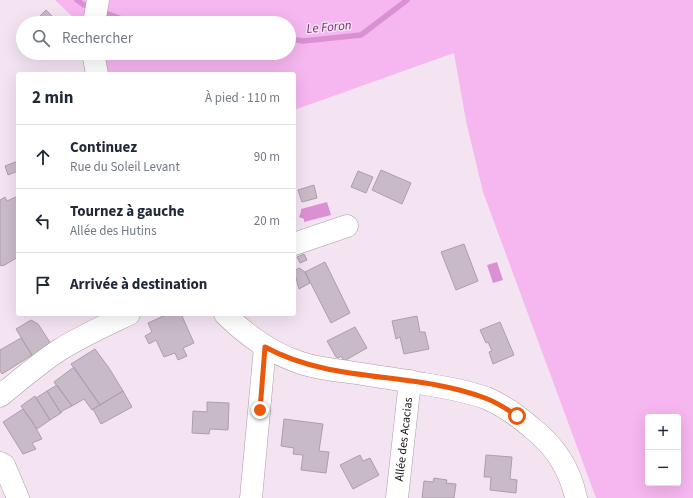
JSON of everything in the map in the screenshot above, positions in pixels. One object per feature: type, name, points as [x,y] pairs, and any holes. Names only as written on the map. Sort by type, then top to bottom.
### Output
[{"type":"street","points":[[95,16],[98,0]]},
{"type":"street","points":[[94,60],[97,72]]},
{"type":"street","points":[[296,243],[347,226]]},
{"type":"street","points":[[0,396],[29,372],[61,349],[95,330],[125,316]]},
{"type":"street","points":[[227,316],[247,335],[265,347],[313,366],[448,388],[472,394],[496,404],[517,416],[538,433],[558,455],[571,479],[576,498]]},
{"type":"street","points":[[251,498],[265,347]]},
{"type":"street","name":"Allée des Acacias","points":[[397,498],[410,381]]},
{"type":"street","points":[[0,462],[4,465],[18,498]]},
{"type":"shaded area","points":[[55,0],[90,0],[88,16],[72,16]]},
{"type":"shaded area","points":[[106,0],[693,0],[693,498],[596,498],[483,192],[466,121],[454,53],[296,109],[296,72],[103,72],[100,60],[296,60],[296,16],[103,16]]},
{"type":"shaded area","points":[[327,202],[331,215],[304,222],[304,219],[299,217],[301,209]]},
{"type":"shaded area","points":[[497,262],[503,280],[493,283],[487,265]]},
{"type":"building","points":[[46,10],[52,16],[40,16]]},
{"type":"building","points":[[16,162],[16,172],[8,175],[5,166]]},
{"type":"building","points":[[381,170],[411,183],[402,204],[372,190]]},
{"type":"building","points":[[358,171],[373,177],[366,193],[351,187]]},
{"type":"building","points":[[314,185],[317,198],[302,202],[298,190]]},
{"type":"building","points":[[5,197],[7,201],[16,197],[16,258],[3,266],[0,266],[0,200]]},
{"type":"building","points":[[464,244],[478,281],[456,290],[441,252]]},
{"type":"building","points":[[304,254],[307,260],[300,263],[297,257]]},
{"type":"building","points":[[325,262],[350,313],[331,323],[305,272]]},
{"type":"building","points":[[299,268],[305,272],[310,283],[299,289],[296,278],[296,270]]},
{"type":"building","points":[[164,316],[182,316],[194,343],[183,348],[187,356],[178,360],[175,353],[164,357],[156,340],[149,344],[145,336],[152,332],[148,323]]},
{"type":"building","points":[[417,316],[420,332],[425,332],[429,349],[404,354],[400,337],[396,339],[392,321]]},
{"type":"building","points":[[31,320],[38,324],[51,344],[33,357],[16,329]]},
{"type":"building","points":[[500,322],[514,355],[493,364],[489,352],[492,351],[488,342],[486,343],[480,330]]},
{"type":"building","points":[[355,327],[367,348],[344,361],[341,356],[339,358],[336,357],[327,341]]},
{"type":"building","points":[[21,338],[32,355],[2,374],[0,371],[0,350]]},
{"type":"building","points":[[95,349],[123,391],[100,405],[71,364]]},
{"type":"building","points":[[74,367],[100,405],[92,410],[84,399],[72,406],[54,382]]},
{"type":"building","points":[[57,385],[72,406],[61,413],[47,391]]},
{"type":"building","points":[[47,391],[61,413],[50,420],[36,398]]},
{"type":"building","points":[[123,391],[132,407],[101,424],[93,409]]},
{"type":"building","points":[[35,396],[50,420],[37,429],[21,406]]},
{"type":"building","points":[[207,402],[229,403],[228,430],[210,429],[209,434],[192,433],[193,411],[207,412]]},
{"type":"building","points":[[23,409],[42,439],[32,443],[36,449],[23,454],[3,422]]},
{"type":"building","points":[[284,419],[323,424],[319,451],[329,452],[326,473],[301,470],[303,455],[293,454],[294,448],[281,446]]},
{"type":"building","points":[[360,455],[363,461],[370,458],[379,475],[353,489],[340,465]]},
{"type":"building","points":[[486,455],[512,457],[510,479],[517,480],[516,493],[490,490],[491,477],[484,477]]},
{"type":"building","points":[[434,478],[447,480],[446,483],[456,484],[454,498],[422,498],[424,481],[433,482]]},
{"type":"waterway","name":"Le Foron","points":[[77,0],[92,8]]},
{"type":"waterway","name":"Le Foron","points":[[296,40],[303,41],[361,35],[407,0]]},
{"type":"waterway","name":"Le Foron","points":[[100,11],[114,16]]},
{"type":"route","points":[[260,410],[265,347],[278,354],[313,366],[410,381],[472,394],[501,406],[517,416]]}]
